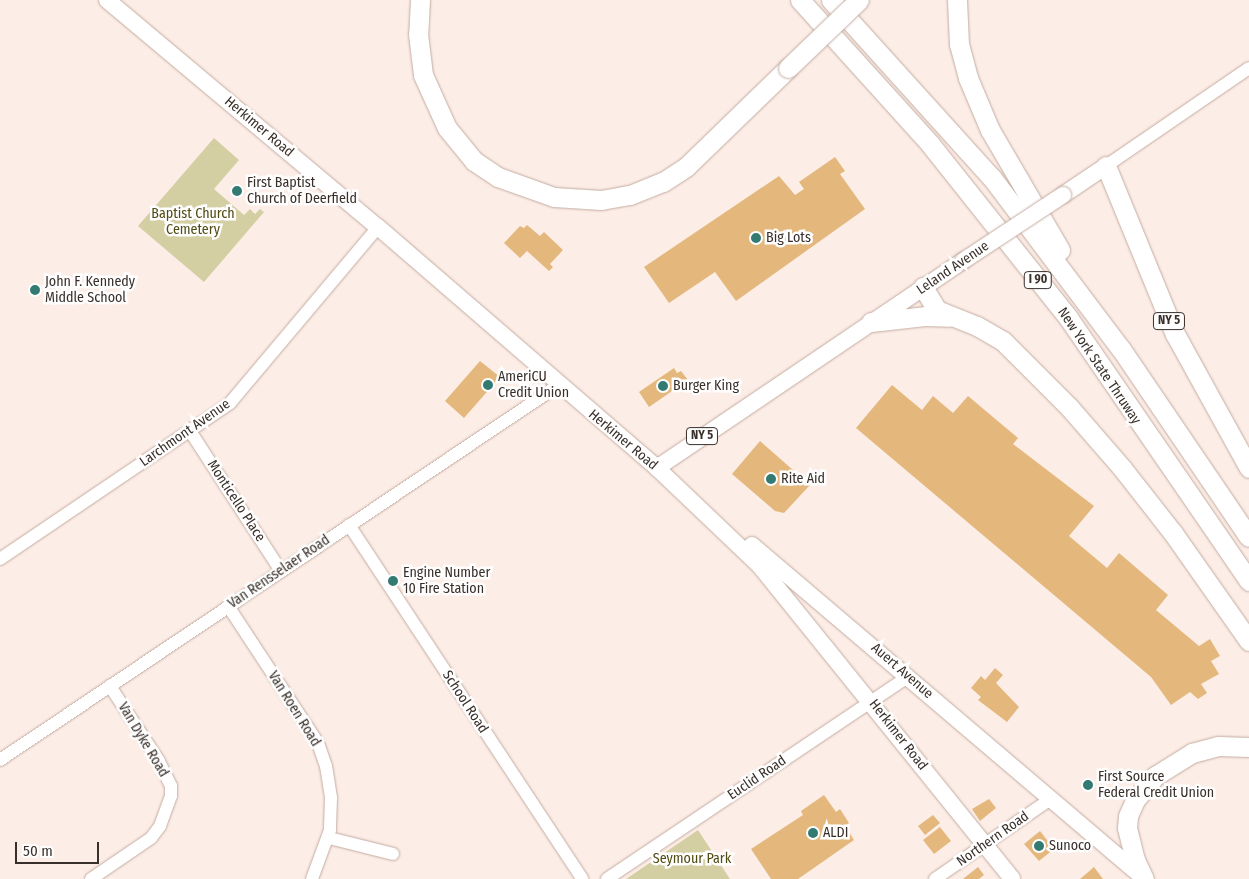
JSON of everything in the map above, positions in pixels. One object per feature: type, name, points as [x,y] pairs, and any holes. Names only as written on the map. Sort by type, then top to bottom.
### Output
[{"type":"highway","points":[[420,0],[418,34],[423,76],[447,128],[474,161],[498,177],[554,197],[601,200],[630,195],[663,182],[686,167],[848,0]]},
{"type":"highway","points":[[432,0],[427,20],[430,63],[440,98],[453,122],[470,143],[506,172],[532,183],[570,193],[592,194],[624,189],[651,179],[679,162],[859,0]]},
{"type":"highway","name":"New York State Thruway","points":[[794,0],[807,7],[930,144],[1069,319],[1249,581]]},
{"type":"highway","name":"New York State Thruway","points":[[831,0],[992,178],[1121,349],[1249,537]]},
{"type":"highway","points":[[957,0],[959,44],[968,78],[990,130],[1023,190],[1121,349]]},
{"type":"highway","name":"NY 5","points":[[1106,166],[1175,334],[1249,468]]},
{"type":"highway","points":[[923,287],[931,305],[950,317]]},
{"type":"highway","name":"NY 5","points":[[871,322],[925,316],[950,317],[977,326],[1003,341],[1069,407],[1122,468],[1173,533],[1249,641]]},
{"type":"highway","points":[[1142,877],[1127,828],[1128,816],[1135,800],[1150,782],[1168,766],[1192,753],[1218,746],[1249,747]]},
{"type":"main road","name":"Herkimer Road","points":[[107,0],[378,227],[657,468],[760,565],[872,702],[1012,879]]},
{"type":"main road","name":"Leland Avenue","points":[[657,468],[923,287],[1106,166]]},
{"type":"main road","name":"Auert Avenue","points":[[657,468],[793,578],[1142,877]]},
{"type":"street","name":"Leland Avenue","points":[[1106,166],[1249,68]]},
{"type":"street","name":"Larchmont Avenue","points":[[0,559],[230,403],[378,227]]},
{"type":"street","name":"Van Rensselaer Road","points":[[0,760],[559,385]]},
{"type":"street","name":"Monticello Place","points":[[190,431],[281,571]]},
{"type":"street","name":"School Road","points":[[349,525],[582,879]]},
{"type":"street","name":"Van Roen Road","points":[[228,606],[318,743],[326,766],[331,798],[329,838],[312,879]]},
{"type":"street","name":"Euclid Road","points":[[607,879],[908,678]]},
{"type":"street","name":"Van Dyke Road","points":[[91,879],[151,838],[160,826],[171,796],[171,786],[159,761],[110,686]]},
{"type":"street","name":"Northern Road","points":[[935,879],[1052,798]]},
{"type":"street","points":[[329,838],[392,854]]},
{"type":"green space","name":"Baptist Church Cemetery","points":[[214,138],[239,160],[214,189],[244,215],[250,209],[255,214],[260,209],[264,212],[204,282],[138,226]]},
{"type":"green space","name":"Seymour Park","points":[[698,830],[730,879],[626,879]]},
{"type":"building","name":"Big Lots","points":[[835,157],[845,171],[840,174],[865,209],[736,301],[715,272],[669,303],[644,267],[779,176],[795,195],[804,189],[799,182]]},
{"type":"building","points":[[527,225],[540,236],[544,232],[563,250],[550,264],[553,267],[549,271],[527,251],[520,258],[504,243],[520,226],[524,228]]},
{"type":"building","points":[[480,361],[500,377],[464,418],[445,401]]},
{"type":"building","name":"Burger King","points":[[674,368],[677,373],[681,371],[688,380],[649,407],[639,392]]},
{"type":"building","points":[[892,385],[922,410],[933,396],[953,413],[968,396],[1018,438],[1013,444],[1094,506],[1069,536],[1107,568],[1119,553],[1168,595],[1156,610],[1199,646],[1210,639],[1220,656],[1211,661],[1219,674],[1201,684],[1207,693],[1198,699],[1190,692],[1171,705],[1151,677],[856,428]]},
{"type":"building","name":"Rite Aid","points":[[760,441],[810,485],[784,513],[775,511],[732,474]]},
{"type":"building","points":[[995,668],[1003,675],[996,683],[1019,707],[1007,722],[978,700],[981,697],[971,688],[981,676],[985,680]]},
{"type":"building","name":"ALDI","points":[[824,795],[836,812],[840,809],[849,823],[845,826],[854,840],[798,879],[771,879],[751,849],[803,815],[801,811]]},
{"type":"building","points":[[989,799],[996,808],[980,821],[972,809]]},
{"type":"building","points":[[933,815],[940,823],[925,835],[918,826]]},
{"type":"building","points":[[940,827],[951,841],[934,854],[923,840]]},
{"type":"building","name":"Sunoco","points":[[1040,831],[1054,849],[1039,861],[1024,844]]},
{"type":"building","points":[[978,867],[984,875],[979,879],[963,879]]},
{"type":"building","points":[[1094,867],[1103,879],[1080,879]]},
{"type":"place","name":"First Baptist Church of Deerfield","points":[[237,191]]},
{"type":"place","name":"Big Lots","points":[[756,238]]},
{"type":"place","name":"John F. Kennedy Middle School","points":[[35,290]]},
{"type":"place","name":"AmeriCU Credit Union","points":[[488,385]]},
{"type":"place","name":"Burger King","points":[[663,386]]},
{"type":"place","name":"Rite Aid","points":[[771,479]]},
{"type":"place","name":"Engine Number 10 Fire Station","points":[[393,581]]},
{"type":"place","name":"First Source Federal Credit Union","points":[[1088,785]]},
{"type":"place","name":"ALDI","points":[[813,833]]},
{"type":"place","name":"Sunoco","points":[[1039,846]]}]
